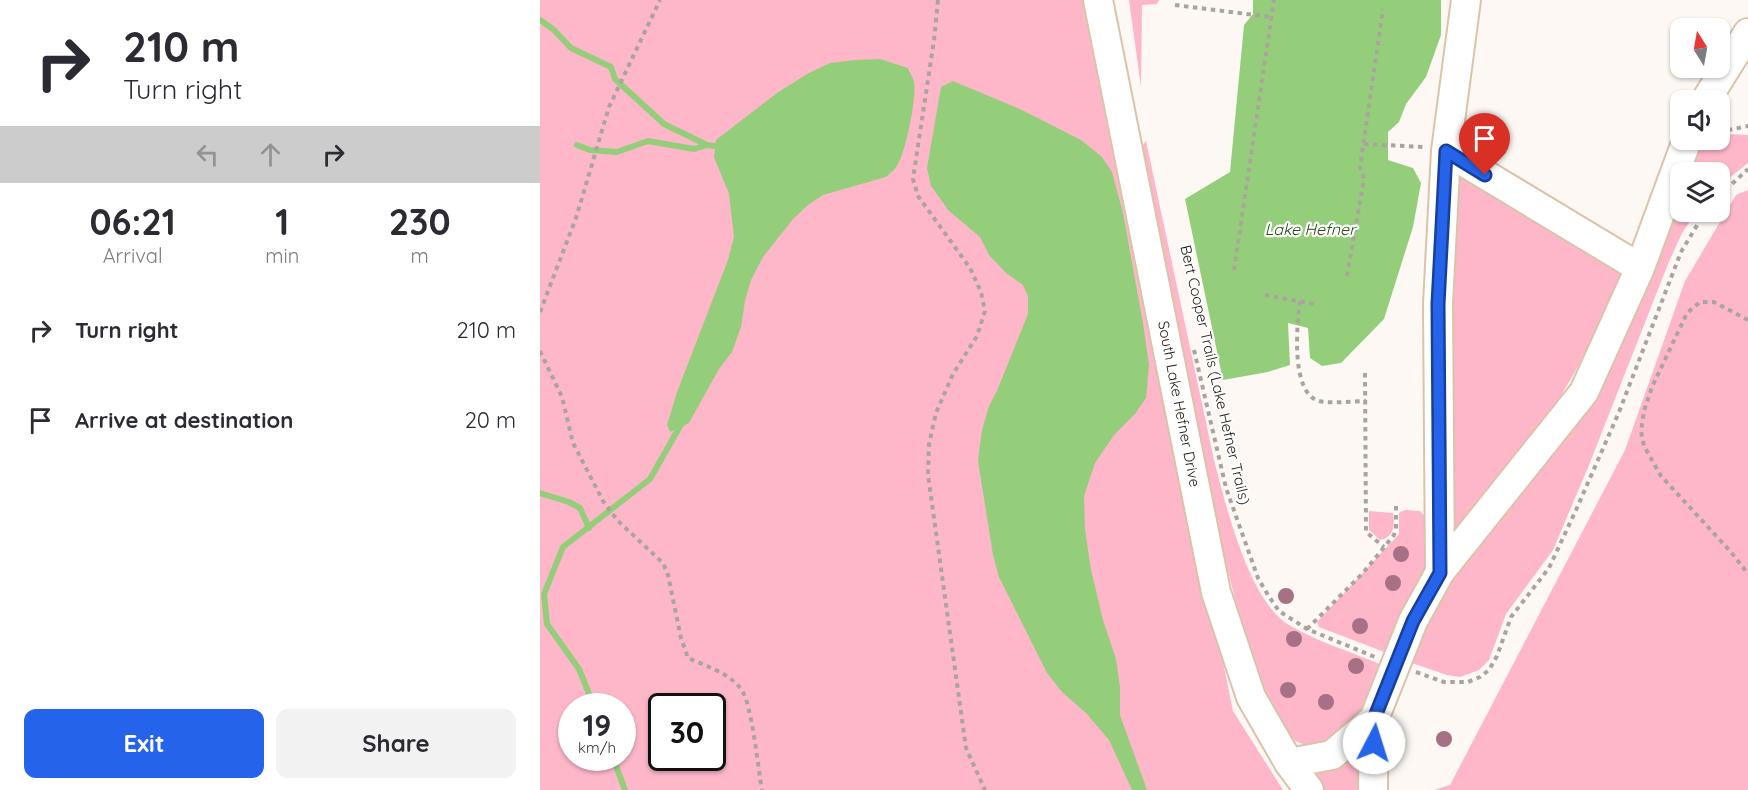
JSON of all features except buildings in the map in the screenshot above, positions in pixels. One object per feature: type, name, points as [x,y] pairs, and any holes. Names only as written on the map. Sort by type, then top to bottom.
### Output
[{"type":"street","name":"South Lake Hefner Drive","points":[[1098,0],[1216,592],[1251,697],[1289,763],[1309,790]]},
{"type":"street","points":[[1440,573],[1438,304],[1446,151],[1466,0]]},
{"type":"street","points":[[1712,90],[1748,33]]},
{"type":"street","points":[[1373,790],[1374,719],[1413,621],[1440,573],[1584,392],[1640,268],[1683,150]]},
{"type":"street","points":[[1446,151],[1640,268]]},
{"type":"street","points":[[1289,763],[1332,755],[1374,719]]},
{"type":"path","points":[[540,312],[576,218],[609,107],[660,0]]},
{"type":"path","points":[[938,0],[913,179],[918,196],[970,268],[981,292],[986,311],[977,336],[953,375],[936,413],[929,444],[928,475],[966,748],[985,790]]},
{"type":"path","points":[[1234,270],[1274,0]]},
{"type":"path","points":[[1175,5],[1272,17]]},
{"type":"path","points":[[1347,276],[1364,179],[1360,166],[1383,9]]},
{"type":"path","points":[[1730,130],[1748,126]]},
{"type":"path","points":[[1364,144],[1446,151]]},
{"type":"path","points":[[1730,186],[1748,169]]},
{"type":"path","points":[[1418,673],[1444,682],[1468,682],[1489,670],[1497,656],[1511,617],[1549,568],[1619,412],[1682,252],[1699,222]]},
{"type":"path","points":[[1265,294],[1314,304]]},
{"type":"path","points":[[1300,301],[1297,326],[1300,378],[1310,395],[1318,401],[1366,402]]},
{"type":"path","points":[[1748,320],[1714,302],[1700,302],[1687,313],[1652,387],[1644,411],[1641,430],[1644,446],[1660,476],[1731,552],[1748,574]]},
{"type":"path","name":"Bert Cooper Trails (Lake Hefner Trails)","points":[[1194,348],[1226,488],[1258,578],[1279,611],[1307,629],[1375,657]]},
{"type":"path","points":[[540,351],[562,397],[573,443],[603,501],[618,521],[663,563],[688,658],[731,679],[741,690],[747,704],[762,790]]},
{"type":"path","points":[[1365,373],[1366,532],[1384,547]]},
{"type":"path","points":[[1307,629],[1363,573],[1396,532],[1396,502]]},
{"type":"shaded area","points":[[540,0],[1085,0],[1115,132],[1233,711],[1283,790],[540,790]]},
{"type":"shaded area","points":[[1129,0],[1159,0],[1157,4],[1142,5],[1141,87]]},
{"type":"shaded area","points":[[1730,134],[1748,135],[1748,163],[1730,177],[1730,162],[1683,162],[1689,150],[1730,150]]},
{"type":"shaded area","points":[[1146,141],[1214,460],[1232,525],[1250,574],[1274,613],[1289,625],[1323,642],[1382,665],[1353,722],[1330,743],[1316,746],[1300,743],[1286,733],[1268,701],[1250,650],[1224,554],[1184,366],[1140,149]]},
{"type":"shaded area","points":[[1460,175],[1619,270],[1622,279],[1584,355],[1552,410],[1458,532],[1450,529],[1453,182],[1454,178]]},
{"type":"shaded area","points":[[1748,190],[1748,790],[1434,790],[1450,785],[1625,450],[1685,281],[1720,222],[1730,222],[1730,205],[1736,195]]},
{"type":"shaded area","points":[[1670,200],[1670,222],[1689,222],[1668,264],[1553,550],[1506,614],[1489,660],[1479,670],[1460,677],[1406,661],[1418,634],[1455,569],[1556,438],[1584,397],[1630,309]]},
{"type":"shaded area","points":[[1406,510],[1420,511],[1427,518],[1427,565],[1425,575],[1387,653],[1319,627],[1317,622],[1399,534],[1399,514]]},
{"type":"shaded area","points":[[1369,511],[1393,513],[1394,522],[1391,534],[1385,539],[1380,540],[1369,530]]},
{"type":"shaded area","points":[[1360,751],[1359,790],[1321,790],[1312,773]]},
{"type":"water","name":"Lake Hefner","points":[[1253,0],[1441,0],[1441,35],[1426,77],[1406,104],[1399,122],[1388,132],[1388,160],[1413,168],[1421,183],[1413,227],[1384,319],[1341,363],[1322,366],[1310,358],[1308,328],[1288,323],[1290,365],[1268,372],[1223,380],[1185,199],[1230,172],[1244,25],[1253,14]]},
{"type":"water","points":[[880,59],[908,68],[914,82],[910,122],[898,164],[886,177],[823,195],[793,219],[763,257],[751,280],[741,327],[732,352],[719,369],[689,423],[670,432],[667,425],[677,392],[728,260],[734,237],[729,194],[714,157],[716,140],[777,93],[807,74],[830,63]]},
{"type":"water","points":[[953,81],[1022,110],[1081,140],[1102,157],[1112,172],[1123,213],[1149,365],[1146,398],[1135,414],[1114,435],[1095,463],[1084,496],[1085,529],[1091,570],[1103,620],[1116,659],[1120,687],[1120,715],[1147,790],[1132,790],[1109,740],[1086,713],[1062,692],[1047,673],[999,577],[993,555],[978,461],[982,430],[989,406],[1028,314],[1028,296],[1023,285],[1005,272],[989,255],[980,237],[949,211],[931,186],[927,168],[941,87]]},
{"type":"waterway","points":[[540,20],[553,29],[571,48],[611,67],[615,79],[664,124],[707,145]]},
{"type":"waterway","points":[[577,145],[590,150],[617,152],[648,141],[694,149],[707,145],[714,146]]},
{"type":"waterway","points":[[589,693],[579,669],[547,624],[544,594],[563,547],[650,479],[683,421]]},
{"type":"waterway","points":[[540,493],[580,508],[589,528]]},
{"type":"waterway","points":[[618,771],[625,790]]},
{"type":"route","points":[[1374,743],[1374,719],[1413,621],[1440,573],[1438,304],[1446,151],[1485,175]]}]
